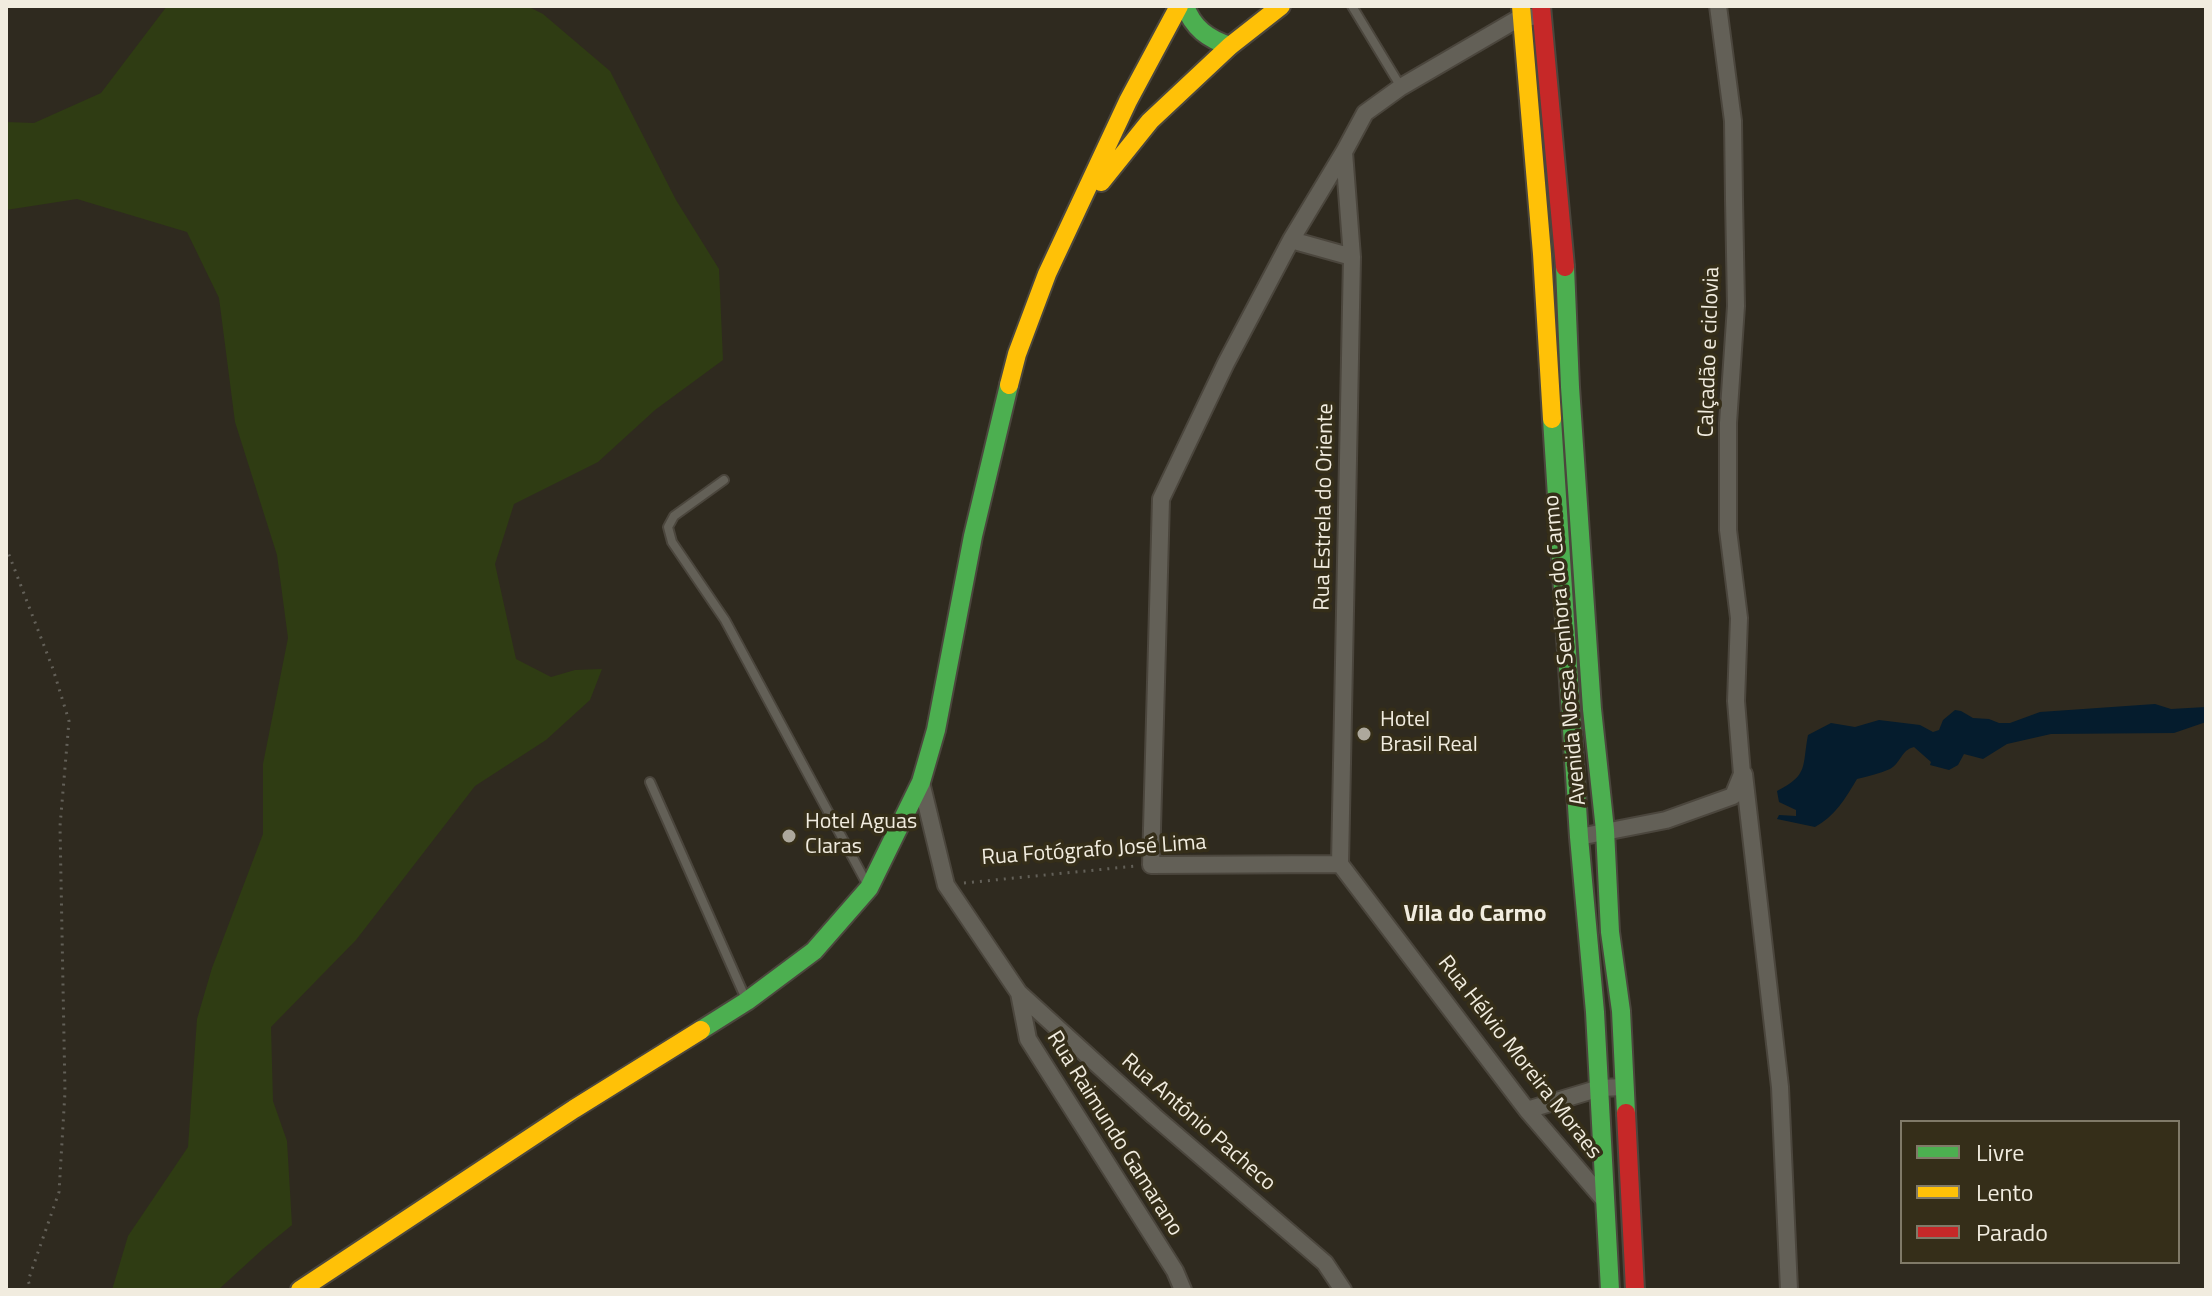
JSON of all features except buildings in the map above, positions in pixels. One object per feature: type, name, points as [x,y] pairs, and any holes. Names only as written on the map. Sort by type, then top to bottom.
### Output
[{"type":"street","points":[[300,1290],[574,1109],[747,1001],[814,951],[869,888],[921,782],[939,716],[973,536],[1017,354],[1047,274],[1128,101],[1182,6],[1198,31],[1213,41],[1230,46]]},
{"type":"street","points":[[1079,209],[1150,121],[1230,46],[1281,6]]},
{"type":"street","name":"Calçadão e ciclovia","points":[[1718,6],[1733,121],[1736,306],[1728,423],[1728,530],[1739,618],[1736,701]]},
{"type":"street","points":[[1151,865],[1161,499],[1226,363],[1291,240],[1365,113],[1521,12],[1542,11]]},
{"type":"street","name":"Avenida Nossa Senhora do Carmo","points":[[1542,11],[1564,249],[1592,709],[1605,830],[1610,932],[1621,1011],[1635,1290]]},
{"type":"street","name":"Avenida Nossa Senhora do Carmo","points":[[1521,12],[1542,254],[1579,837],[1600,1088],[1610,1290]]},
{"type":"street","name":"Rua Estrela do Oriente","points":[[1340,864],[1352,257],[1344,152]]},
{"type":"street","points":[[1291,240],[1352,257]]},
{"type":"street","points":[[1542,254],[1564,249]]},
{"type":"street","points":[[1549,391],[1570,387]]},
{"type":"street","points":[[1579,837],[1666,820],[1733,796],[1742,774],[1736,701]]},
{"type":"street","points":[[1736,701],[1780,1087],[1789,1290]]},
{"type":"street","points":[[1572,713],[1592,709]]},
{"type":"street","name":"Rua Raimundo Gamarano","points":[[921,782],[946,885],[1019,993],[1028,1039],[1175,1271],[1183,1290]]},
{"type":"street","name":"Rua Fotógrafo José Lima","points":[[1151,865],[1340,864]]},
{"type":"street","name":"Rua Hélvio Moreira Moraes","points":[[1340,864],[1527,1110],[1606,1202]]},
{"type":"street","points":[[1589,936],[1610,932]]},
{"type":"street","name":"Rua Antônio Pacheco","points":[[1019,993],[1154,1116],[1325,1263],[1343,1290]]},
{"type":"street","points":[[1527,1110],[1600,1088],[1624,1087]]},
{"type":"street","points":[[1606,1202],[1631,1202]]},
{"type":"lane","points":[[1352,6],[1401,87]]},
{"type":"lane","points":[[724,480],[674,516],[668,527],[672,542],[725,620],[869,888]]},
{"type":"lane","points":[[650,782],[747,1001]]},
{"type":"path","points":[[6,547],[53,669],[69,721],[60,826],[65,1092],[60,1177],[59,1192],[28,1281],[32,1290]]},
{"type":"path","name":"Rua Fotógrafo José Lima","points":[[946,885],[1151,865]]},
{"type":"green space","points":[[167,6],[527,6],[543,14],[610,71],[676,200],[719,269],[723,360],[655,410],[598,462],[514,504],[495,564],[516,659],[551,677],[575,670],[602,669],[590,700],[546,740],[475,786],[356,940],[271,1027],[273,1101],[287,1141],[292,1225],[218,1290],[112,1290],[128,1236],[188,1147],[197,1019],[212,968],[263,834],[263,764],[288,638],[277,555],[235,422],[219,298],[187,232],[77,199],[6,210],[6,122],[34,123],[101,93]]},
{"type":"water","points":[[2155,704],[2171,709],[2206,707],[2206,722],[2174,733],[2051,734],[2007,744],[1983,759],[1964,754],[1958,765],[1949,770],[1930,765],[1931,762],[1914,747],[1906,751],[1890,769],[1857,779],[1834,812],[1815,827],[1777,819],[1779,815],[1796,816],[1796,810],[1779,802],[1777,791],[1794,780],[1802,769],[1808,735],[1831,723],[1855,727],[1879,720],[1920,725],[1933,732],[1939,730],[1943,720],[1955,710],[1973,718],[2010,723],[2040,712]]},
{"type":"traffic: fast","points":[[1185,6],[1202,32],[1230,46]]},
{"type":"traffic: fast","points":[[1565,267],[1592,709],[1605,830],[1610,932],[1621,1011],[1626,1113]]},
{"type":"traffic: fast","points":[[701,1030],[747,1001],[814,951],[869,888],[921,782],[936,730],[973,536],[1009,385]]},
{"type":"traffic: fast","points":[[1552,419],[1579,837],[1595,1012],[1610,1290]]},
{"type":"traffic: slow","points":[[1009,385],[1017,354],[1047,274],[1128,101],[1179,6]]},
{"type":"traffic: slow","points":[[1101,182],[1150,121],[1230,46],[1281,6]]},
{"type":"traffic: slow","points":[[1521,6],[1552,419]]},
{"type":"traffic: slow","points":[[300,1290],[574,1109],[701,1030]]},
{"type":"traffic: jam","points":[[1541,6],[1565,267]]},
{"type":"traffic: jam","points":[[1626,1113],[1635,1290]]},
{"type":"place","name":"Hotel Brasil Real","points":[[1364,734]]},
{"type":"place","name":"Hotel Aguas Claras","points":[[789,836]]},
{"type":"district","name":"Vila do Carmo","points":[[1475,915]]}]
